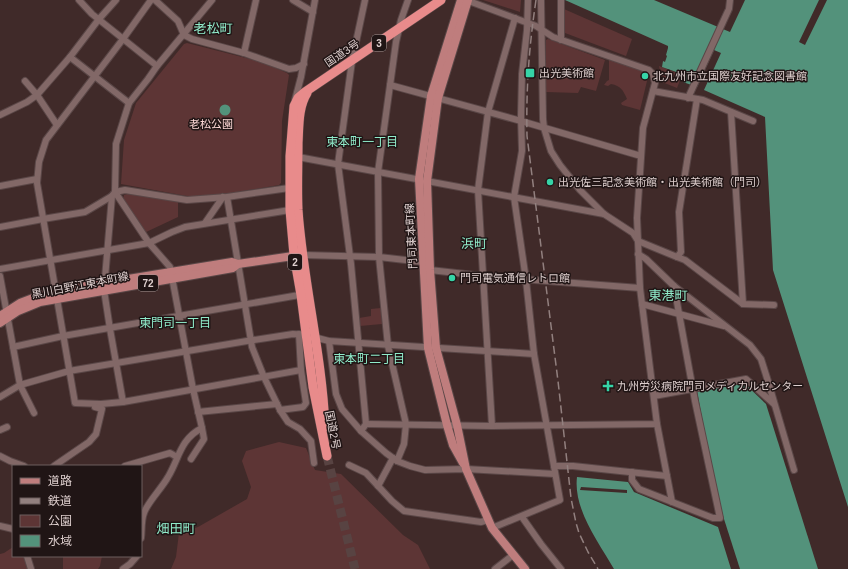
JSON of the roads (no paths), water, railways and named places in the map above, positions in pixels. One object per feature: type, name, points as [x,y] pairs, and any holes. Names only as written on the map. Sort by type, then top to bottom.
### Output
[{"type":"highway","name":"国道3号","points":[[297,106],[301,95],[442,0]]},
{"type":"highway","name":"国道3号","points":[[297,106],[315,86]]},
{"type":"highway","name":"国道2号","points":[[297,106],[298,157],[290,210],[305,294],[307,336],[314,393],[327,456],[324,414],[307,336]]},
{"type":"highway","name":"国道2号","points":[[297,106],[293,185],[298,193],[299,255]]},
{"type":"main road","name":"門司東本町線","points":[[466,0],[434,97],[423,180],[423,262],[432,348],[447,425],[458,456],[466,469],[492,528],[525,569]]},
{"type":"main road","name":"門司東本町線","points":[[423,180],[430,270],[432,348],[456,426],[466,469]]},
{"type":"main road","name":"黒川白野江東本町線","points":[[0,323],[5,316],[30,299],[172,275],[232,262],[238,264],[299,255]]},
{"type":"street","points":[[79,0],[98,19],[157,66]]},
{"type":"street","points":[[0,115],[27,102],[37,95],[70,57],[98,19],[116,0]]},
{"type":"street","points":[[151,0],[46,140],[39,162],[37,179],[75,403],[101,404],[123,402],[301,370]]},
{"type":"street","points":[[155,0],[178,21],[184,35],[192,39],[244,53],[289,68],[296,68],[304,64]]},
{"type":"street","points":[[123,402],[110,329],[105,286],[107,251],[114,194],[116,144],[129,103],[148,80],[157,66],[212,0]]},
{"type":"street","points":[[244,53],[256,0]]},
{"type":"street","points":[[293,0],[313,12]]},
{"type":"street","points":[[297,106],[315,0]]},
{"type":"street","points":[[361,431],[366,424],[350,256],[338,164],[352,61],[365,0]]},
{"type":"street","points":[[378,486],[404,444],[406,424],[388,346],[379,257],[378,172],[398,30],[408,0]]},
{"type":"street","points":[[466,0],[536,26],[553,37],[649,70],[653,74],[655,82],[643,128],[638,191],[638,254],[640,288],[657,424],[672,502]]},
{"type":"street","points":[[492,528],[522,517],[560,500],[534,354],[526,280],[514,197],[522,151],[522,74],[528,23],[528,0]]},
{"type":"street","points":[[541,0],[544,128],[551,150],[560,166],[580,190],[604,214],[633,233],[638,241],[685,260],[743,304],[774,305]]},
{"type":"street","points":[[561,0],[562,40]]},
{"type":"street","points":[[688,98],[728,10],[730,0]]},
{"type":"street","points":[[492,426],[478,190],[488,112],[515,18]]},
{"type":"street","points":[[70,57],[129,103]]},
{"type":"street","points":[[301,77],[301,95]]},
{"type":"street","points":[[25,81],[37,95],[57,125]]},
{"type":"street","points":[[390,85],[522,121],[641,156]]},
{"type":"street","points":[[653,91],[703,100],[754,121]]},
{"type":"street","points":[[677,257],[681,252],[679,212],[697,99]]},
{"type":"street","points":[[731,112],[743,304]]},
{"type":"street","points":[[298,157],[604,214]]},
{"type":"street","points":[[0,186],[37,179]]},
{"type":"street","points":[[0,228],[85,212],[114,194],[125,190],[187,200],[225,197],[293,185]]},
{"type":"street","points":[[114,194],[148,243],[170,268],[178,317],[204,438],[191,459]]},
{"type":"street","points":[[225,197],[251,340],[264,377],[278,407],[288,422],[300,429],[311,440],[314,463]]},
{"type":"street","points":[[205,223],[225,197]]},
{"type":"street","points":[[0,269],[148,243],[172,232],[205,223],[290,210]]},
{"type":"street","points":[[638,254],[646,259],[674,286],[750,345],[760,359],[794,470]]},
{"type":"street","points":[[299,255],[379,257],[423,262],[430,270],[526,280],[640,288]]},
{"type":"street","points":[[0,276],[5,316],[13,347],[20,385],[34,413]]},
{"type":"street","points":[[632,472],[632,480],[639,489],[712,518],[720,518],[693,389],[674,286]]},
{"type":"street","points":[[13,347],[63,336],[305,294]]},
{"type":"street","points":[[642,304],[727,326]]},
{"type":"street","points":[[0,397],[20,385],[69,371],[279,336],[307,336],[329,342],[534,354]]},
{"type":"street","points":[[198,412],[303,407],[306,403],[301,370],[307,336]]},
{"type":"street","points":[[329,342],[336,394],[342,409],[361,431],[395,460],[425,470],[466,469],[555,474]]},
{"type":"street","points":[[654,396],[746,379],[775,406]]},
{"type":"street","points":[[55,465],[89,442],[96,434],[102,409],[92,407],[86,403]]},
{"type":"street","points":[[366,424],[456,426],[657,424]]},
{"type":"street","points":[[0,430],[7,427]]},
{"type":"street","points":[[142,530],[144,514],[169,476],[177,457],[191,435],[202,428]]},
{"type":"street","points":[[128,465],[170,453],[177,457]]},
{"type":"street","points":[[0,456],[21,465]]},
{"type":"street","points":[[349,465],[366,473],[392,502],[404,510],[481,522],[488,520]]},
{"type":"street","points":[[554,466],[573,466],[667,476]]},
{"type":"street","points":[[522,517],[561,569]]},
{"type":"street","points":[[0,526],[12,529]]},
{"type":"street","points":[[495,569],[514,555]]},
{"type":"street","points":[[26,557],[31,569]]},
{"type":"street","points":[[123,569],[136,557]]},
{"type":"water","points":[[565,0],[654,0],[730,32],[745,0],[819,0],[799,42],[805,45],[827,0],[848,0],[848,507],[773,270],[765,117],[704,90],[721,53],[714,50],[697,87],[683,82],[681,79],[682,76],[685,77],[685,75],[662,67],[663,61],[665,62],[667,56],[668,46]]},
{"type":"water","points":[[225,104],[229,106],[231,110],[229,114],[225,116],[221,114],[219,110],[221,106]]},
{"type":"water","points":[[743,382],[766,404],[818,569],[740,569],[716,494],[697,391]]},
{"type":"water","points":[[577,477],[628,482],[634,492],[718,527],[731,569],[614,569],[588,525],[583,513],[577,489]]},
{"type":"tunnel","points":[[327,456],[355,569]]},
{"type":"railway","points":[[536,0],[528,68],[527,136],[558,381],[571,498],[579,533],[598,569]]},
{"type":"place","name":"出光美術館","points":[[530,73]]},
{"type":"place","name":"北九州市立国際友好記念図書館","points":[[645,76]]},
{"type":"place","name":"出光佐三記念美術館・出光美術館（門司）","points":[[550,182]]},
{"type":"place","name":"門司電気通信レトロ館","points":[[452,278]]},
{"type":"place","name":"九州労災病院門司メディカルセンター","points":[[608,386]]},
{"type":"district","name":"老松町","points":[[213,28]]},
{"type":"district","name":"東本町一丁目","points":[[362,142]]},
{"type":"district","name":"浜町","points":[[474,243]]},
{"type":"district","name":"東港町","points":[[668,295]]},
{"type":"district","name":"東門司一丁目","points":[[175,323]]},
{"type":"district","name":"東本町二丁目","points":[[369,359]]},
{"type":"district","name":"畑田町","points":[[176,528]]},
{"type":"park label","name":"老松公園","points":[[211,124]]}]
